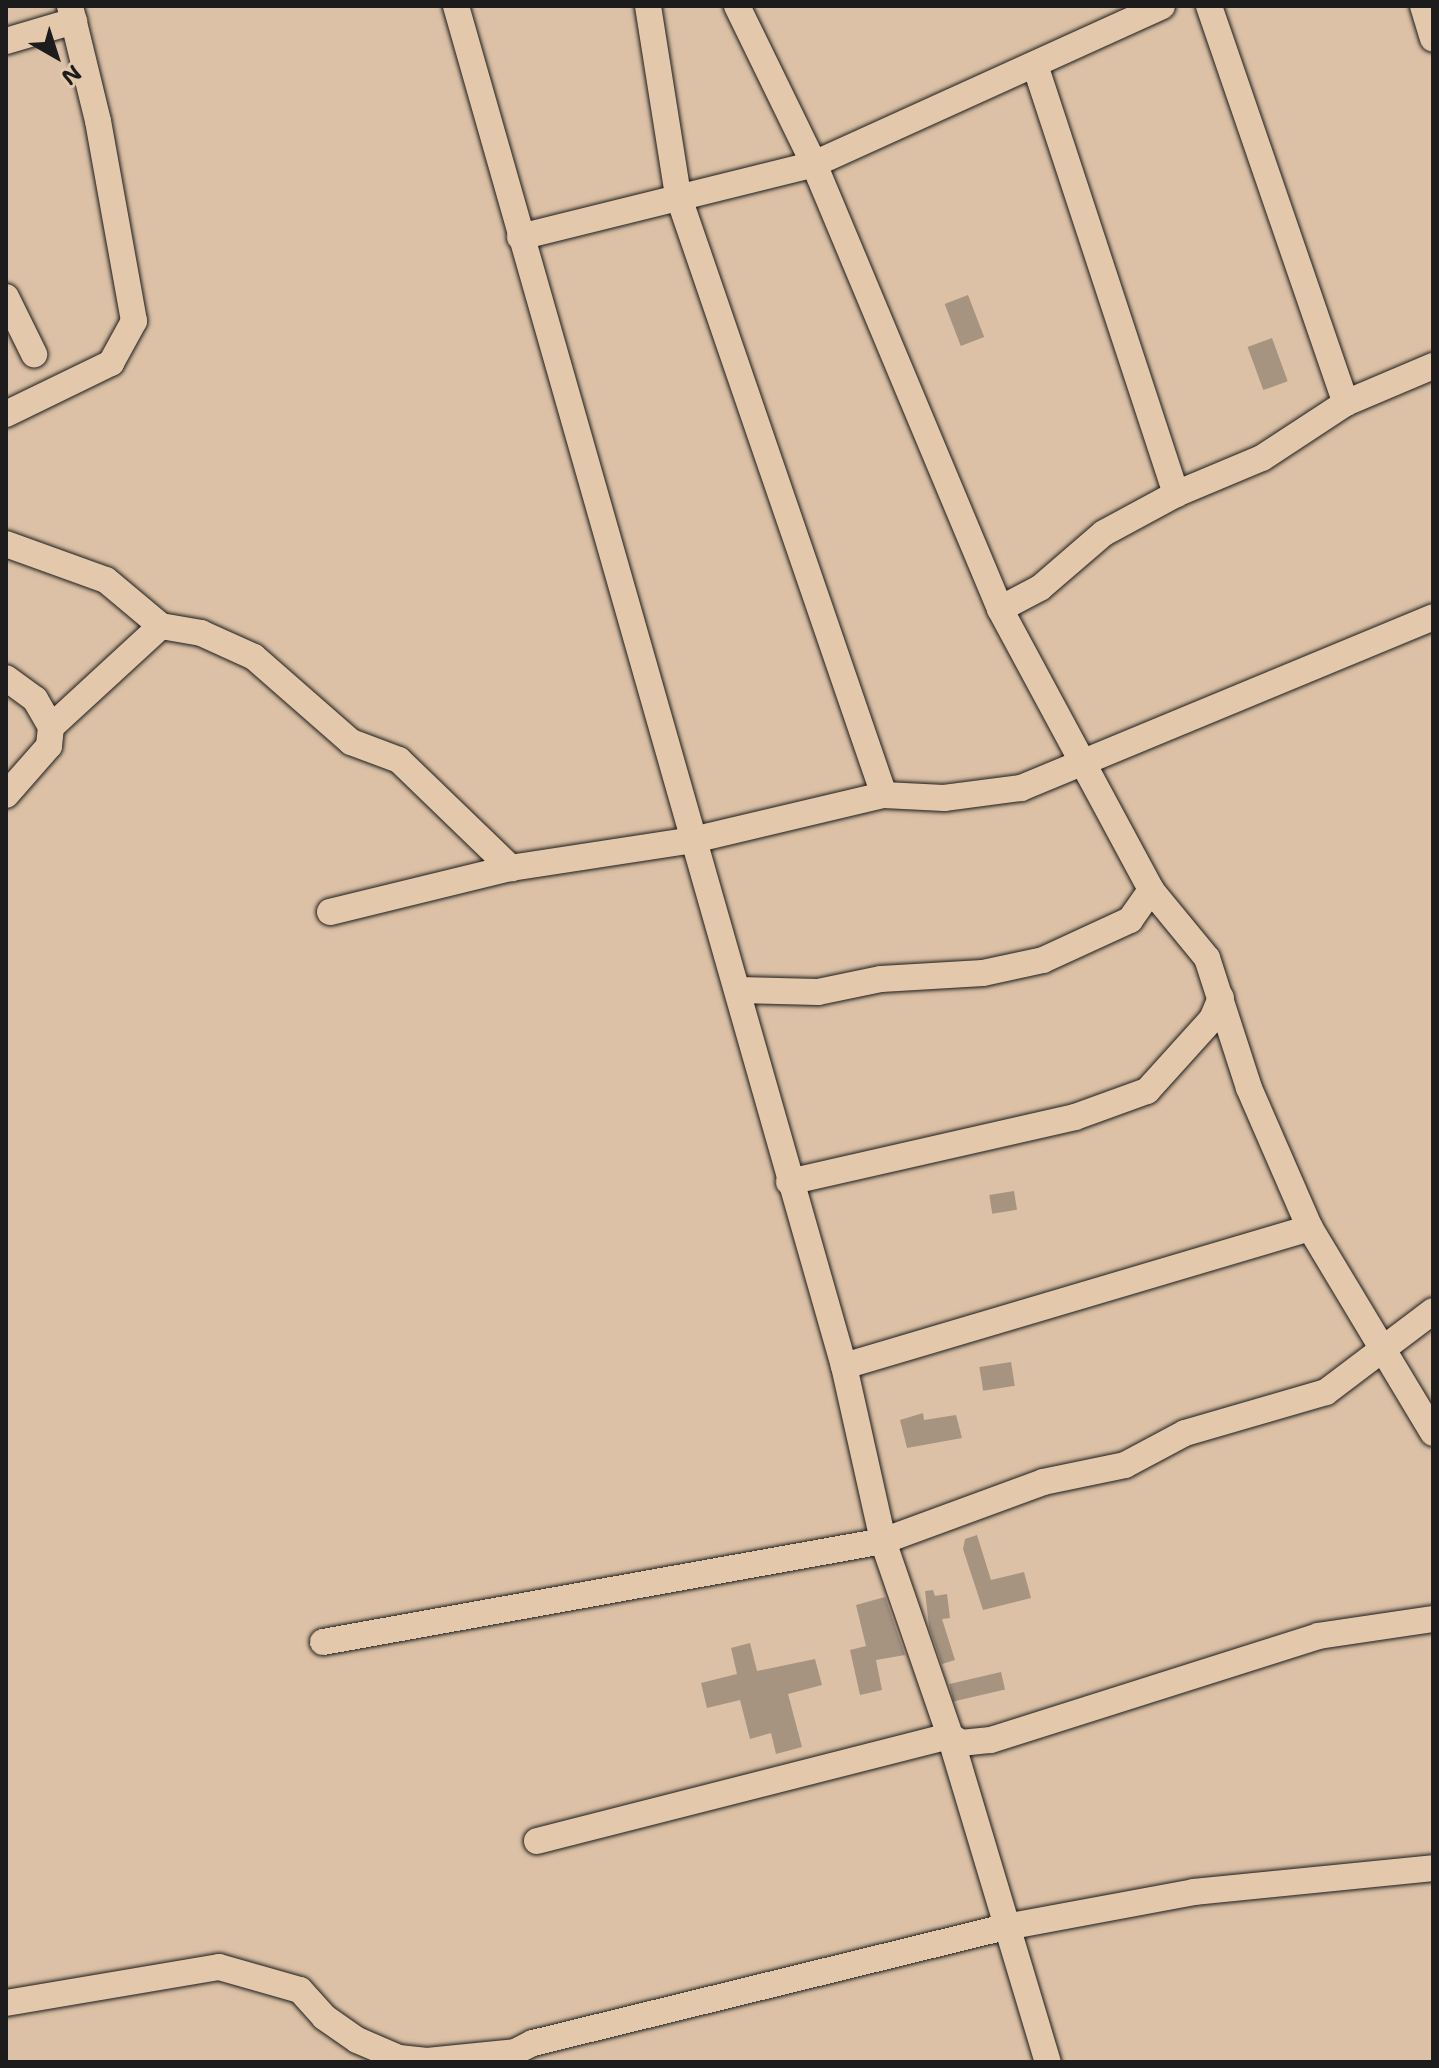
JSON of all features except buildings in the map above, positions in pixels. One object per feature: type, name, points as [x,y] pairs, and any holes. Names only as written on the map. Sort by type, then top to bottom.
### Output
[{"type":"street","points":[[456,6],[693,840],[739,990],[789,1182],[844,1366],[883,1541],[950,1736],[1048,2062]]},
{"type":"street","points":[[648,6],[678,195],[884,795]]},
{"type":"street","points":[[737,6],[814,164],[1000,609],[1151,890],[1207,958],[1249,1088],[1310,1228],[1433,1433]]},
{"type":"street","points":[[520,237],[678,195],[814,164],[1162,6]]},
{"type":"street","points":[[1209,6],[1346,403]]},
{"type":"street","points":[[1423,6],[1433,39]]},
{"type":"street","points":[[6,41],[72,14],[98,121],[134,321],[111,363],[6,414]]},
{"type":"street","points":[[1035,65],[1176,494]]},
{"type":"street","points":[[6,297],[34,354]]},
{"type":"street","points":[[1000,609],[1040,588],[1104,533],[1176,494],[1262,458],[1346,403],[1433,366]]},
{"type":"street","points":[[6,544],[106,580],[161,626],[201,633],[254,657],[351,742],[399,760],[511,868]]},
{"type":"street","points":[[330,912],[511,868],[693,840],[884,795],[944,798],[1021,788],[1433,617]]},
{"type":"street","points":[[51,727],[161,626]]},
{"type":"street","points":[[6,678],[35,699],[51,727],[49,746],[6,795]]},
{"type":"street","points":[[739,990],[818,992],[881,979],[983,973],[1043,960],[1130,920],[1151,890]]},
{"type":"street","points":[[789,1182],[1075,1117],[1147,1091],[1212,1019],[1221,998]]},
{"type":"street","points":[[844,1366],[1310,1228]]},
{"type":"street","points":[[323,1642],[883,1541],[1043,1482],[1125,1465],[1185,1433],[1301,1402],[1368,1364],[1380,1347],[1433,1311]]},
{"type":"street","points":[[537,1841],[950,1736],[961,1743],[991,1740],[1108,1707],[1318,1636],[1433,1619]]},
{"type":"street","points":[[6,2003],[219,1967],[300,1990],[346,2032],[399,2058],[427,2061],[514,2057],[533,2043],[1006,1927],[1194,1892],[1433,1868]]}]
